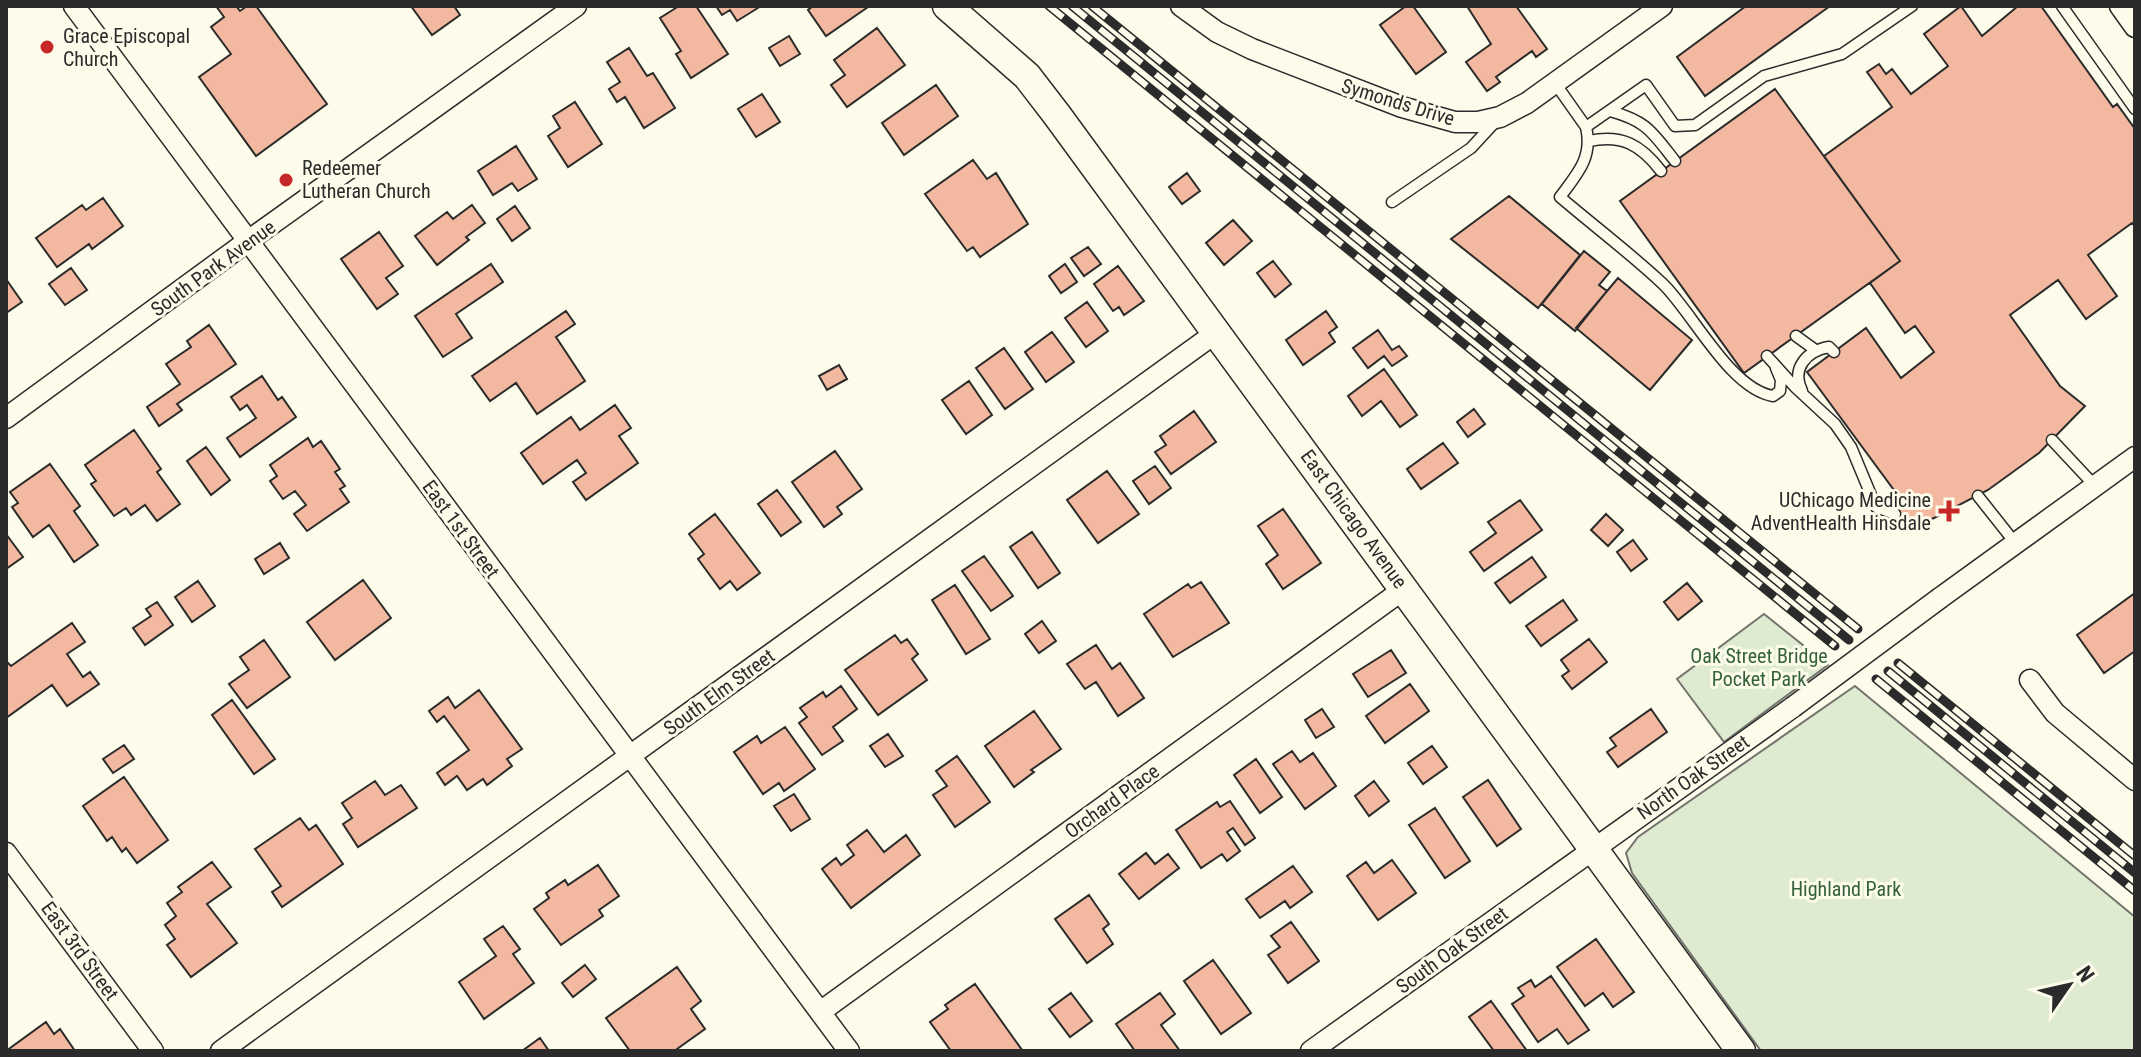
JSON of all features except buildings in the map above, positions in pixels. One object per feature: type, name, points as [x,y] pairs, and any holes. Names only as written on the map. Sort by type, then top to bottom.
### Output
[{"type":"main road","name":"East Chicago Avenue","points":[[947,6],[1027,76],[1741,1051]]},
{"type":"street","name":"East 1st Street","points":[[74,6],[849,1051]]},
{"type":"street","name":"South Park Avenue","points":[[6,418],[576,6]]},
{"type":"street","name":"Symonds Drive","points":[[1181,6],[1217,32],[1252,49],[1402,107],[1455,122],[1478,122],[1500,117],[1555,83],[1655,11]]},
{"type":"street","points":[[2120,6],[2135,27]]},
{"type":"street","name":"South Elm Street","points":[[221,1051],[1217,332]]},
{"type":"street","points":[[2016,544],[2135,457]]},
{"type":"street","name":"North Oak Street","points":[[1592,848],[1793,707],[2016,544]]},
{"type":"street","name":"Orchard Place","points":[[820,1012],[1404,589]]},
{"type":"street","points":[[2030,680],[2055,713],[2135,780]]},
{"type":"street","name":"South Oak Street","points":[[1311,1051],[1592,848]]},
{"type":"street","name":"East 3rd Street","points":[[6,853],[153,1051]]},
{"type":"lane","points":[[1586,127],[1646,85],[1675,126],[1695,125],[1764,76],[1842,54],[1912,6]]},
{"type":"lane","points":[[2062,6],[2135,109]]},
{"type":"lane","points":[[1555,83],[1586,127],[1589,141],[1583,166],[1560,197],[1665,286],[1715,350],[1755,389],[1773,396],[1780,391],[1781,380],[1776,368]]},
{"type":"lane","points":[[1610,111],[1647,126],[1675,161]]},
{"type":"lane","points":[[1392,202],[1471,148],[1500,117]]},
{"type":"lane","points":[[1589,141],[1608,137],[1619,139],[1650,157],[1661,171]]},
{"type":"lane","points":[[1796,336],[1814,349]]},
{"type":"lane","points":[[1805,396],[1799,384],[1805,358],[1814,349],[1829,347],[1834,352]]},
{"type":"lane","points":[[1767,356],[1835,424],[1851,447],[1876,507],[1895,514]]},
{"type":"lane","points":[[2052,440],[2095,486]]},
{"type":"lane","points":[[1978,496],[2016,544]]},
{"type":"green space","name":"Oak Street Bridge Pocket Park","points":[[1764,614],[1828,665],[1724,742],[1677,679]]},
{"type":"green space","name":"Highland Park","points":[[1855,686],[2135,917],[2135,1051],[1761,1051],[1632,873],[1626,853],[1638,837]]},
{"type":"railway","points":[[1049,6],[1835,646]]},
{"type":"railway","points":[[1072,6],[1849,640]]},
{"type":"railway","points":[[1092,6],[1858,629]]},
{"type":"railway","points":[[1898,663],[2135,856]]},
{"type":"railway","points":[[1888,671],[2135,873]]},
{"type":"railway","points":[[1876,679],[2135,891]]},
{"type":"place","name":"Grace Episcopal Church","points":[[47,47]]},
{"type":"place","name":"Redeemer Lutheran Church","points":[[286,180]]},
{"type":"place","name":"UChicago Medicine AdventHealth Hinsdale","points":[[1949,511]]}]
